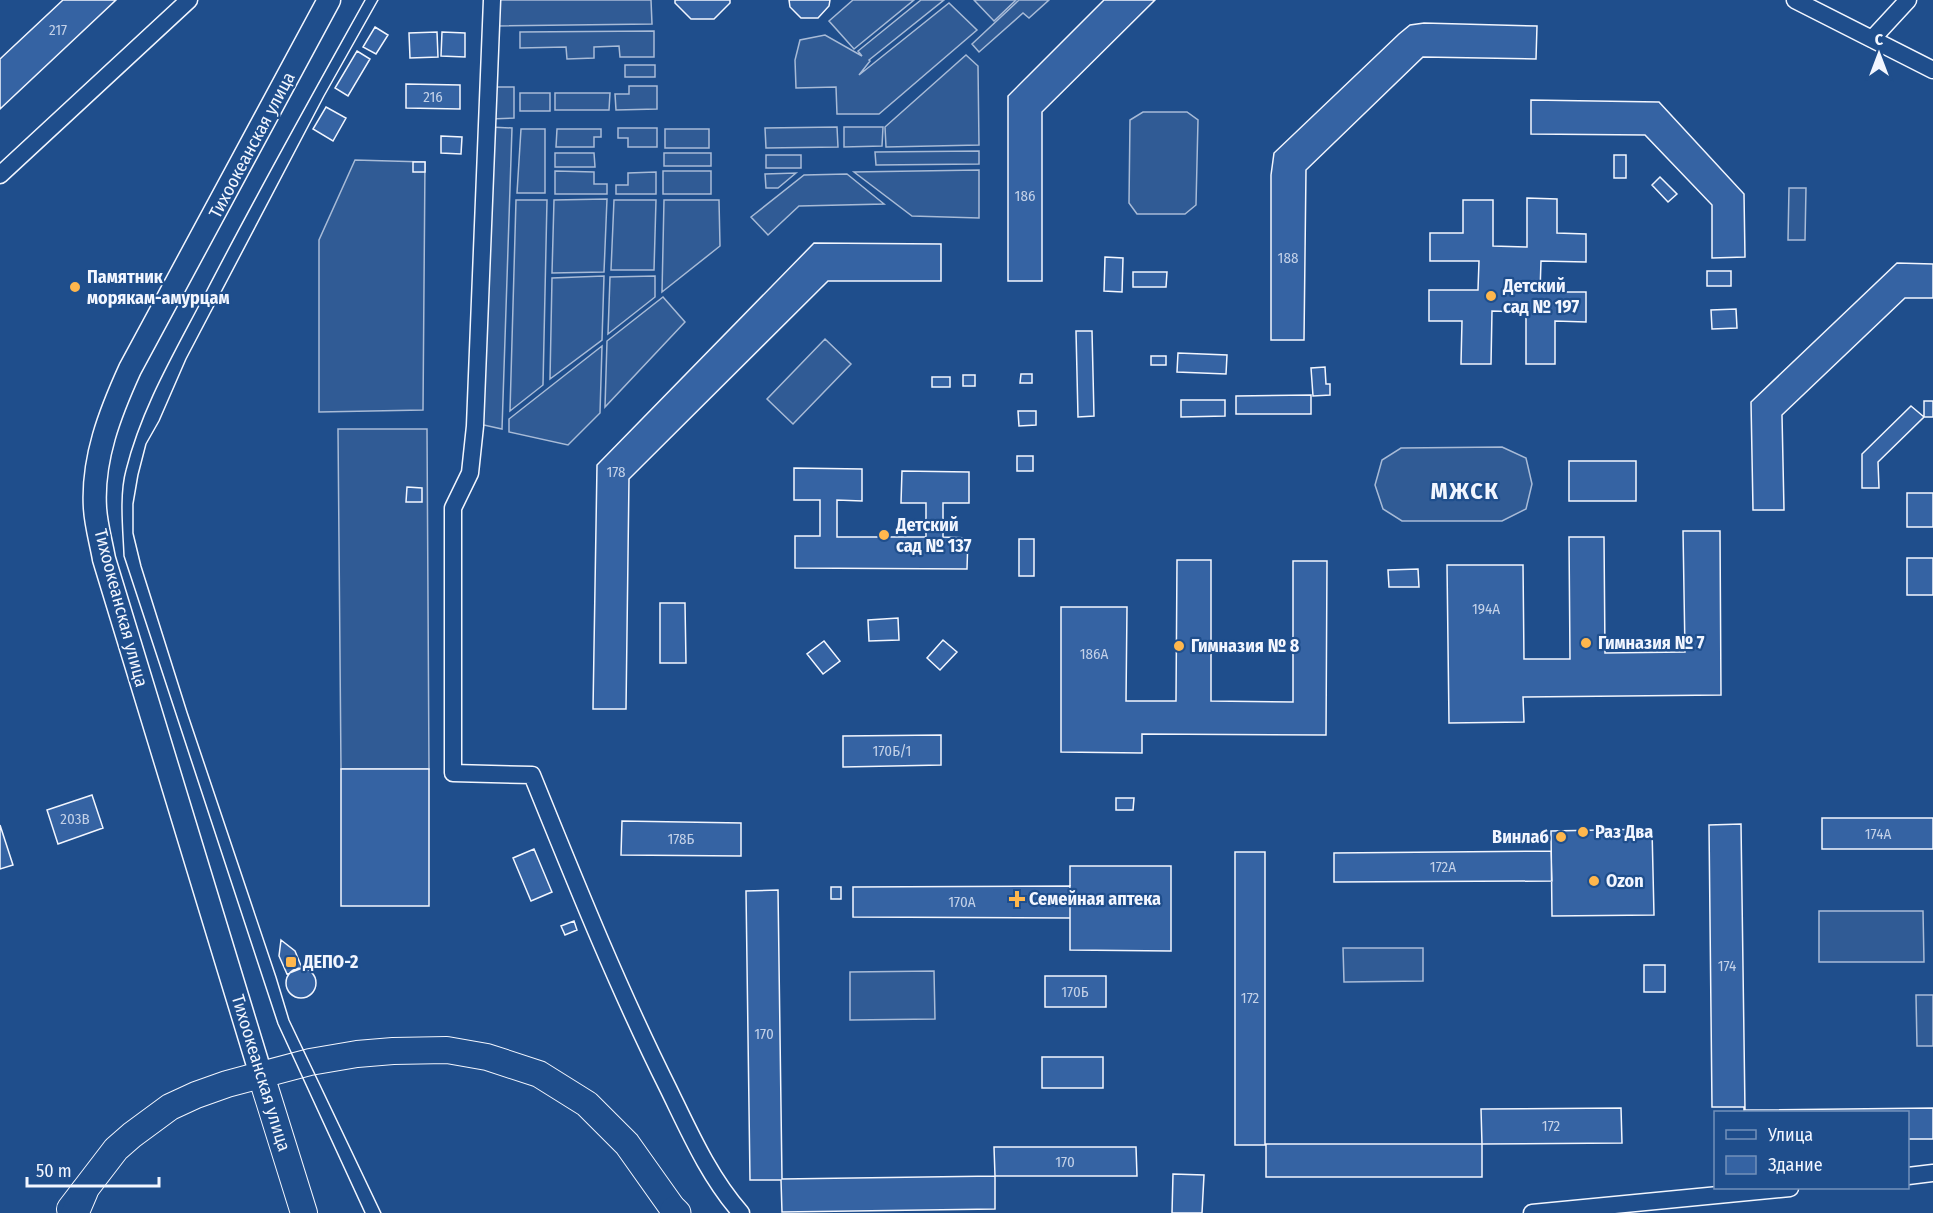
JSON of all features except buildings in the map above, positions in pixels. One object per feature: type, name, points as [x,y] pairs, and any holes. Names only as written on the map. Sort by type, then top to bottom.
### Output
[{"type":"main road","name":"Тихоокеанская улица","points":[[304,1213],[104,559],[95,510],[95,482],[100,446],[112,407],[130,369],[329,0]]},
{"type":"main road","points":[[66,1213],[79,1203],[100,1168],[116,1149],[170,1107],[196,1095],[310,1062],[357,1054],[447,1050],[487,1057],[539,1074],[587,1104],[627,1144],[676,1212]]},
{"type":"street","points":[[0,176],[189,0]]},
{"type":"street","points":[[492,0],[475,426],[470,473],[453,508],[453,773],[532,775],[587,911],[646,1044],[707,1166],[741,1213]]},
{"type":"street","points":[[1796,0],[1933,70]]},
{"type":"street","points":[[1872,39],[1908,0]]},
{"type":"street","points":[[1909,1176],[1933,1173]]},
{"type":"street","points":[[1532,1213],[1780,1189]]},
{"type":"shaded area","points":[[495,0],[651,0],[652,24],[494,26]]},
{"type":"shaded area","points":[[853,0],[914,0],[854,49],[829,21]]},
{"type":"shaded area","points":[[921,0],[944,0],[869,60],[859,75],[949,3],[977,30],[879,114],[837,114],[836,87],[796,88],[795,60],[800,40],[825,35],[862,56],[858,51]]},
{"type":"shaded area","points":[[974,0],[1016,0],[994,21]]},
{"type":"shaded area","points":[[1019,0],[1049,0],[1029,18],[1023,13],[979,52],[972,44]]},
{"type":"shaded area","points":[[654,31],[654,57],[620,57],[619,46],[594,47],[594,58],[567,59],[566,47],[520,48],[520,32]]},
{"type":"shaded area","points":[[966,55],[978,66],[979,145],[886,147],[885,127]]},
{"type":"shaded area","points":[[625,65],[655,65],[655,77],[625,77]]},
{"type":"shaded area","points":[[629,86],[657,86],[657,109],[616,110],[615,94],[629,94]]},
{"type":"shaded area","points":[[492,87],[514,87],[514,118],[490,119]]},
{"type":"shaded area","points":[[520,93],[550,93],[550,111],[520,111]]},
{"type":"shaded area","points":[[555,93],[610,93],[609,110],[555,110]]},
{"type":"shaded area","points":[[1143,112],[1187,112],[1198,120],[1196,205],[1185,214],[1137,214],[1129,203],[1130,120]]},
{"type":"shaded area","points":[[490,127],[512,128],[502,429],[479,424]]},
{"type":"shaded area","points":[[837,127],[838,147],[766,148],[765,128]]},
{"type":"shaded area","points":[[844,127],[883,127],[882,146],[844,147]]},
{"type":"shaded area","points":[[618,128],[657,128],[657,147],[628,147],[628,138],[618,138]]},
{"type":"shaded area","points":[[521,129],[545,129],[545,193],[517,193]]},
{"type":"shaded area","points":[[557,129],[601,129],[601,137],[594,137],[594,147],[556,147]]},
{"type":"shaded area","points":[[665,129],[709,129],[709,148],[665,148]]},
{"type":"shaded area","points":[[979,151],[979,164],[876,165],[875,152]]},
{"type":"shaded area","points":[[555,153],[594,153],[595,167],[555,167]]},
{"type":"shaded area","points":[[664,153],[711,153],[711,166],[664,166]]},
{"type":"shaded area","points":[[766,155],[801,155],[801,168],[766,168]]},
{"type":"shaded area","points":[[355,160],[425,162],[423,410],[319,412],[319,240]]},
{"type":"shaded area","points":[[979,170],[979,218],[912,216],[854,172]]},
{"type":"shaded area","points":[[555,171],[594,172],[594,184],[607,184],[607,194],[555,194]]},
{"type":"shaded area","points":[[663,171],[711,171],[711,194],[663,194]]},
{"type":"shaded area","points":[[656,172],[656,194],[616,194],[616,185],[628,185],[628,173]]},
{"type":"shaded area","points":[[796,173],[778,188],[766,188],[765,174]]},
{"type":"shaded area","points":[[847,174],[884,204],[799,206],[768,235],[751,217],[804,175]]},
{"type":"shaded area","points":[[1789,188],[1806,188],[1805,240],[1788,240]]},
{"type":"shaded area","points":[[607,199],[604,272],[552,273],[554,200]]},
{"type":"shaded area","points":[[516,200],[547,200],[543,385],[510,411]]},
{"type":"shaded area","points":[[614,200],[656,200],[654,270],[611,270]]},
{"type":"shaded area","points":[[664,200],[719,200],[720,246],[662,292]]},
{"type":"shaded area","points":[[604,276],[602,340],[550,379],[552,278]]},
{"type":"shaded area","points":[[655,276],[655,297],[608,334],[610,277]]},
{"type":"shaded area","points":[[663,297],[685,322],[605,407],[607,341]]},
{"type":"shaded area","points":[[825,339],[851,364],[793,424],[767,399]]},
{"type":"shaded area","points":[[602,346],[600,413],[568,445],[509,432],[509,419]]},
{"type":"shaded area","points":[[338,429],[427,429],[429,769],[341,769]]},
{"type":"shaded area","points":[[1502,447],[1526,458],[1532,484],[1526,509],[1502,521],[1402,521],[1383,509],[1375,485],[1382,460],[1401,448]]},
{"type":"shaded area","points":[[1819,911],[1923,911],[1924,962],[1819,962]]},
{"type":"shaded area","points":[[1343,948],[1423,948],[1423,981],[1344,982]]},
{"type":"shaded area","points":[[934,971],[935,1019],[850,1020],[850,972]]},
{"type":"shaded area","points":[[1916,995],[1933,995],[1933,1046],[1917,1046]]},
{"type":"tram line","points":[[365,0],[264,182],[150,401],[126,470],[122,513],[124,556],[278,1024],[365,1213]]},
{"type":"tram line","points":[[378,0],[324,96],[186,359],[159,421],[146,444],[133,504],[133,533],[141,566],[187,712],[289,1020],[381,1213]]},
{"type":"place","name":"Памятник морякам-амурцам","points":[[75,287]]},
{"type":"place","name":"Детский сад № 197","points":[[1491,296]]},
{"type":"place","name":"Детский сад № 137","points":[[884,535]]},
{"type":"place","name":"Гимназия № 7","points":[[1586,643]]},
{"type":"place","name":"Гимназия № 8","points":[[1179,646]]},
{"type":"place","name":"Раз Два","points":[[1583,832]]},
{"type":"place","name":"Винлаб","points":[[1561,837]]},
{"type":"place","name":"Ozon","points":[[1594,881]]},
{"type":"place","name":"Семейная аптека","points":[[1017,899]]},
{"type":"place","name":"ДЕПО-2","points":[[291,962]]},
{"type":"district","name":"МЖСК","points":[[1465,491]]}]
